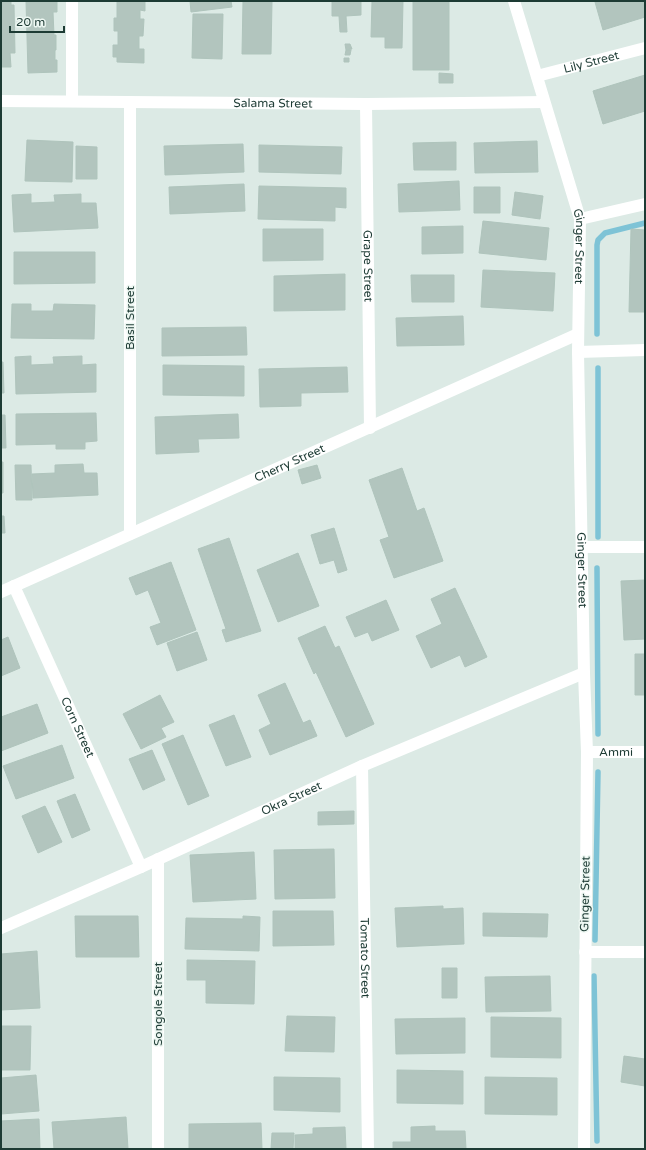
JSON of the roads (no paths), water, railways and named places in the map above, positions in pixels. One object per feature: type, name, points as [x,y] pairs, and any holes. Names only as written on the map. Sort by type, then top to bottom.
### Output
[{"type":"street","points":[[72,1],[72,101]]},
{"type":"street","name":"Ginger Street","points":[[514,1],[580,219],[578,352],[584,673],[587,752],[584,952],[584,1149]]},
{"type":"street","name":"Lily Street","points":[[537,76],[645,48]]},
{"type":"street","name":"Salama Street","points":[[1,101],[366,104],[544,102]]},
{"type":"street","name":"Basil Street","points":[[130,102],[130,534]]},
{"type":"street","name":"Grape Street","points":[[366,104],[370,428]]},
{"type":"street","points":[[580,219],[645,204]]},
{"type":"street","name":"Cherry Street","points":[[1,592],[578,334]]},
{"type":"street","points":[[578,352],[645,350]]},
{"type":"street","points":[[582,547],[645,547]]},
{"type":"street","name":"Corn Street","points":[[14,586],[141,867]]},
{"type":"street","name":"Okra Street","points":[[1,928],[141,867],[362,766],[584,673]]},
{"type":"street","name":"Ammi","points":[[587,752],[645,752]]},
{"type":"street","name":"Tomato Street","points":[[362,766],[368,1149]]},
{"type":"street","name":"Songole Street","points":[[158,859],[158,1149]]},
{"type":"street","points":[[584,952],[645,952]]},
{"type":"waterway","points":[[597,334],[598,240],[605,233],[645,223]]},
{"type":"waterway","points":[[598,368],[598,537]]},
{"type":"waterway","points":[[597,568],[598,734]]},
{"type":"waterway","points":[[595,940],[598,772]]},
{"type":"waterway","points":[[594,976],[597,1141]]}]
